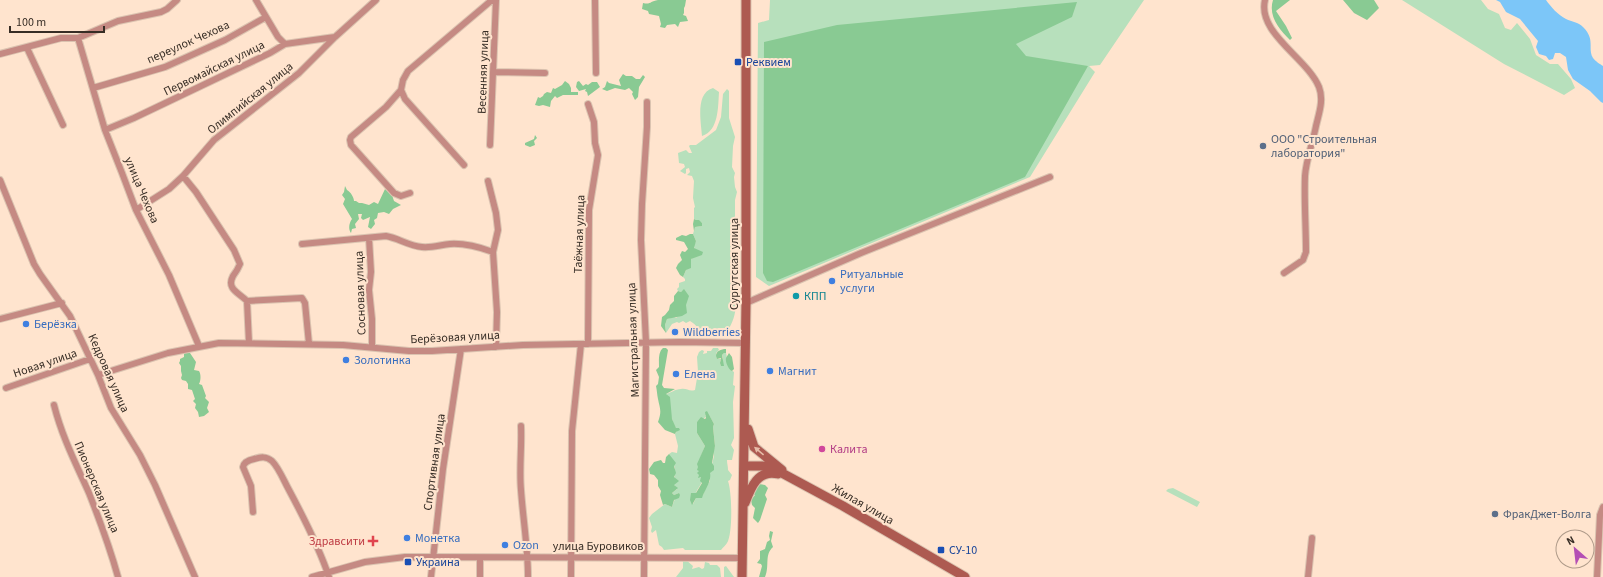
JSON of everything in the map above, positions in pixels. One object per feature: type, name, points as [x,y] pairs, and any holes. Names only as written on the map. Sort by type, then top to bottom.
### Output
[{"type":"main road","name":"Сургутская улица","points":[[742,577],[746,303],[746,0]]},
{"type":"main road","points":[[745,416],[754,446],[789,476]]},
{"type":"main road","name":"Жилая улица","points":[[744,466],[763,466],[789,476],[965,577]]},
{"type":"main road","points":[[743,509],[751,488],[760,476],[772,472],[789,476]]},
{"type":"street","points":[[0,54],[61,38],[78,38],[118,21],[161,12],[177,0]]},
{"type":"street","points":[[256,0],[278,37],[285,44]]},
{"type":"street","name":"Олимпийская улица","points":[[136,210],[168,189],[183,176],[214,140],[299,73],[335,36],[376,0]]},
{"type":"street","points":[[410,193],[402,196],[394,193],[350,145],[351,136],[386,107],[401,90],[403,80],[408,71],[492,0]]},
{"type":"street","name":"Весенняя улица","points":[[490,145],[496,0]]},
{"type":"street","points":[[595,0],[596,73]]},
{"type":"street","points":[[1265,0],[1263,7],[1264,14],[1269,25],[1306,67],[1316,81],[1321,98],[1320,109],[1305,176],[1306,252],[1303,260],[1284,273]]},
{"type":"street","name":"переулок Чехова","points":[[94,88],[165,67],[225,40],[266,17]]},
{"type":"street","name":"Первомайская улица","points":[[106,130],[201,86],[285,44],[335,36]]},
{"type":"street","name":"улица Чехова","points":[[78,38],[106,130],[136,210],[164,264],[199,346]]},
{"type":"street","points":[[27,48],[63,125]]},
{"type":"street","points":[[494,72],[545,73]]},
{"type":"street","points":[[401,90],[405,99],[464,164]]},
{"type":"street","name":"Магистральная улица","points":[[644,577],[646,342],[641,240],[647,102]]},
{"type":"street","name":"Таёжная улица","points":[[588,104],[594,122],[595,143],[598,154],[589,210],[588,344]]},
{"type":"street","points":[[183,176],[196,192],[234,250],[240,264],[231,282],[231,286],[247,301],[302,298],[305,303],[309,344]]},
{"type":"street","points":[[746,303],[861,253],[1050,177]]},
{"type":"street","name":"Кедровая улица","points":[[0,180],[34,264],[70,316],[98,375],[111,408],[140,455],[155,485],[195,577]]},
{"type":"street","points":[[488,181],[498,230],[493,252],[497,312],[496,347]]},
{"type":"street","points":[[302,244],[386,236],[414,246],[423,247],[453,244],[471,245],[493,252]]},
{"type":"street","name":"Сосновая улица","points":[[369,238],[371,272],[369,290],[372,319],[372,347]]},
{"type":"street","points":[[247,301],[249,343]]},
{"type":"street","points":[[0,318],[62,303]]},
{"type":"street","name":"Берёзовая улица","points":[[98,375],[162,355],[219,343],[309,344],[372,347],[409,351],[523,345],[646,342],[745,343]]},
{"type":"street","points":[[570,577],[572,432],[581,344]]},
{"type":"street","name":"Спортивная улица","points":[[431,577],[443,469],[461,349]]},
{"type":"street","name":"Новая улица","points":[[6,388],[90,359]]},
{"type":"street","name":"Пионерская улица","points":[[54,405],[62,434],[89,493],[106,538],[118,577]]},
{"type":"street","points":[[522,426],[522,449],[520,464],[521,490],[528,557],[528,577]]},
{"type":"street","points":[[253,512],[251,486],[243,467],[246,462],[251,459],[261,457],[266,458],[276,466],[286,483],[316,545],[328,575]]},
{"type":"street","points":[[1597,577],[1600,515],[1603,507]]},
{"type":"street","points":[[1308,577],[1312,538]]},
{"type":"street","name":"улица Буровиков","points":[[312,577],[328,575],[380,560],[434,557],[742,558]]},
{"type":"street","points":[[480,558],[480,577]]},
{"type":"green space","points":[[658,0],[686,0],[683,15],[686,16],[688,21],[680,22],[678,27],[675,24],[667,25],[665,28],[660,27],[661,24],[659,16],[649,14],[648,11],[642,9],[643,3],[648,4]]},
{"type":"green space","points":[[770,0],[1144,0],[1100,65],[1089,66],[1095,72],[1030,177],[769,286],[756,277],[758,23],[769,20]]},
{"type":"green space","points":[[1273,0],[1290,0],[1276,11],[1292,38],[1290,40],[1278,27],[1273,17]]},
{"type":"green space","points":[[1343,0],[1374,0],[1379,8],[1367,20],[1354,13]]},
{"type":"green space","points":[[1402,0],[1481,0],[1488,9],[1499,14],[1505,28],[1511,30],[1517,23],[1530,39],[1536,55],[1550,64],[1558,64],[1571,79],[1575,88],[1564,95],[1504,64]]},
{"type":"green space","points":[[1077,2],[1072,17],[1016,44],[1026,56],[1088,66],[1025,177],[773,282],[767,281],[763,273],[764,42],[837,25]]},
{"type":"green space","points":[[623,74],[626,76],[632,76],[636,79],[640,79],[643,75],[645,77],[639,87],[638,97],[635,100],[632,94],[633,92],[629,88],[625,90],[615,88],[607,91],[602,89],[605,87],[607,81],[609,83],[621,86],[619,80]]},
{"type":"green space","points":[[565,81],[569,84],[571,92],[578,92],[578,95],[563,95],[557,98],[555,96],[551,101],[550,107],[535,105],[538,97],[540,98],[547,92],[551,93],[553,88],[555,89],[562,85]]},
{"type":"green space","points":[[579,81],[583,86],[592,82],[597,82],[600,87],[588,96],[587,92],[585,91],[586,89],[579,91],[576,87],[577,82]]},
{"type":"green space","points":[[713,88],[719,92],[718,111],[715,124],[712,129],[702,136],[700,116],[701,102],[707,91]]},
{"type":"green space","points":[[727,89],[729,91],[729,118],[735,137],[732,167],[735,173],[735,187],[737,192],[735,200],[736,239],[732,253],[736,260],[733,283],[734,286],[732,291],[736,306],[733,321],[728,330],[719,332],[715,335],[702,335],[696,326],[690,321],[686,323],[683,321],[672,324],[666,333],[665,325],[667,319],[674,317],[676,318],[686,311],[683,291],[678,291],[677,289],[679,287],[679,283],[685,281],[683,277],[691,259],[695,256],[694,245],[696,241],[693,234],[695,227],[702,226],[702,223],[694,219],[694,181],[692,176],[687,175],[690,172],[689,168],[686,169],[685,174],[680,171],[685,167],[684,164],[679,163],[678,153],[686,150],[689,153],[692,153],[689,146],[690,145],[696,145],[716,130],[721,117],[723,94]]},
{"type":"green space","points":[[535,135],[537,138],[534,141],[535,145],[530,147],[525,145],[525,143],[534,139]]},
{"type":"green space","points":[[345,186],[352,195],[354,201],[359,203],[369,205],[374,202],[378,204],[385,189],[392,195],[394,201],[401,205],[393,209],[389,214],[384,212],[378,213],[377,218],[374,220],[375,224],[371,229],[368,227],[370,217],[363,220],[361,218],[362,214],[358,214],[359,219],[355,224],[356,228],[352,229],[351,233],[349,226],[352,219],[343,204],[345,199],[342,195]]},
{"type":"green space","points":[[694,219],[699,220],[702,223],[702,226],[695,227],[694,231],[693,224]]},
{"type":"green space","points":[[693,234],[696,241],[694,248],[703,252],[702,255],[691,259],[691,268],[686,270],[683,277],[676,268],[682,260],[680,255],[682,251],[685,252],[688,249],[684,242],[676,240],[676,238],[682,235],[686,236]]},
{"type":"green space","points":[[684,289],[689,296],[686,305],[687,313],[682,316],[667,319],[665,325],[666,333],[661,326],[662,317],[669,310],[670,305],[674,301],[674,296],[678,291],[681,292]]},
{"type":"green space","points":[[663,348],[668,350],[662,385],[664,388],[675,389],[666,394],[670,397],[672,419],[676,428],[679,428],[680,430],[675,434],[665,430],[658,422],[660,410],[656,386],[658,384],[659,377],[656,370],[659,367],[660,354]]},
{"type":"green space","points":[[713,348],[718,348],[719,350],[716,353],[717,359],[721,359],[721,366],[723,358],[722,355],[726,353],[729,367],[734,372],[734,438],[731,445],[734,450],[732,460],[727,460],[728,470],[732,475],[728,481],[731,512],[729,538],[727,544],[721,550],[685,550],[683,548],[664,550],[659,545],[656,530],[652,533],[651,531],[652,527],[649,518],[665,504],[672,507],[679,493],[674,495],[672,493],[677,489],[674,485],[675,468],[669,454],[672,452],[677,453],[678,446],[675,434],[677,431],[671,416],[669,401],[666,394],[679,389],[691,391],[695,390],[698,372],[697,357],[699,352],[702,350],[704,351],[703,354],[707,353],[707,351],[711,351]],"holes":[[[705,415],[710,417],[714,424],[715,446],[713,451],[714,456],[710,473],[710,481],[703,495],[696,498],[693,504],[691,502],[693,494],[696,493],[702,482],[699,475],[699,461],[705,446],[697,433],[697,422],[706,417]]]},
{"type":"green space","points":[[722,349],[726,349],[726,353],[722,355],[724,366],[721,366],[721,358],[717,359],[716,354]]},
{"type":"green space","points":[[184,353],[190,353],[196,362],[194,370],[200,372],[199,384],[202,385],[206,396],[205,398],[209,402],[207,408],[209,412],[204,416],[199,417],[195,408],[196,404],[193,401],[195,399],[192,390],[188,389],[188,384],[181,378],[181,366],[179,363],[180,359],[184,357]]},
{"type":"green space","points":[[729,353],[732,357],[734,369],[732,371],[726,362],[726,358]]},
{"type":"green space","points":[[707,411],[714,424],[715,446],[712,463],[714,470],[710,473],[709,483],[702,498],[696,498],[692,505],[690,500],[691,493],[696,493],[702,483],[700,481],[701,477],[698,478],[699,475],[697,473],[699,471],[697,470],[697,464],[705,446],[697,433],[697,422],[701,417],[706,418],[705,412]]},
{"type":"green space","points":[[669,454],[676,463],[674,466],[676,473],[674,477],[679,481],[674,485],[678,488],[672,493],[674,495],[679,493],[680,495],[679,498],[674,500],[672,507],[665,504],[663,505],[658,480],[654,475],[650,474],[649,469],[654,462],[661,460],[665,463],[666,457]]},
{"type":"green space","points":[[759,484],[765,485],[768,488],[765,495],[767,499],[758,523],[753,518],[755,508],[752,505],[751,500],[755,495],[753,494]]},
{"type":"green space","points":[[1173,488],[1200,502],[1197,507],[1166,491]]},
{"type":"green space","points":[[770,531],[773,532],[771,541],[773,547],[770,550],[768,557],[765,577],[759,577],[762,566],[761,564],[757,563],[760,559],[760,551],[765,549],[767,542],[770,540]]},
{"type":"green space","points":[[683,560],[686,560],[693,566],[692,569],[699,567],[702,569],[704,568],[705,562],[709,563],[710,565],[717,565],[720,568],[721,577],[676,577],[683,568]]},
{"type":"green space","points":[[726,566],[734,577],[724,577],[724,567]]},
{"type":"water","points":[[1496,0],[1546,0],[1560,15],[1583,27],[1589,36],[1591,54],[1593,58],[1603,66],[1603,103],[1590,91],[1573,79],[1568,70],[1566,57],[1560,53],[1555,53],[1553,59],[1549,60],[1546,56],[1539,54],[1536,47],[1538,41],[1520,19],[1506,12],[1500,2]]},
{"type":"place","name":"Реквием","points":[[738,62]]},
{"type":"place","name":"ООО \"Строительная лаборатория\"","points":[[1263,146]]},
{"type":"place","name":"Ритуальные услуги","points":[[832,281]]},
{"type":"place","name":"КПП","points":[[796,296]]},
{"type":"place","name":"Берёзка","points":[[26,324]]},
{"type":"place","name":"Wildberries","points":[[675,332]]},
{"type":"place","name":"Золотинка","points":[[346,360]]},
{"type":"place","name":"Магнит","points":[[770,371]]},
{"type":"place","name":"Елена","points":[[676,374]]},
{"type":"place","name":"Калита","points":[[822,449]]},
{"type":"place","name":"ФракДжет-Волга","points":[[1495,514]]},
{"type":"place","name":"Монетка","points":[[407,538]]},
{"type":"place","name":"Здравсити","points":[[373,541]]},
{"type":"place","name":"Ozon","points":[[505,545]]},
{"type":"place","name":"СУ-10","points":[[941,550]]},
{"type":"place","name":"Украина","points":[[408,562]]}]
